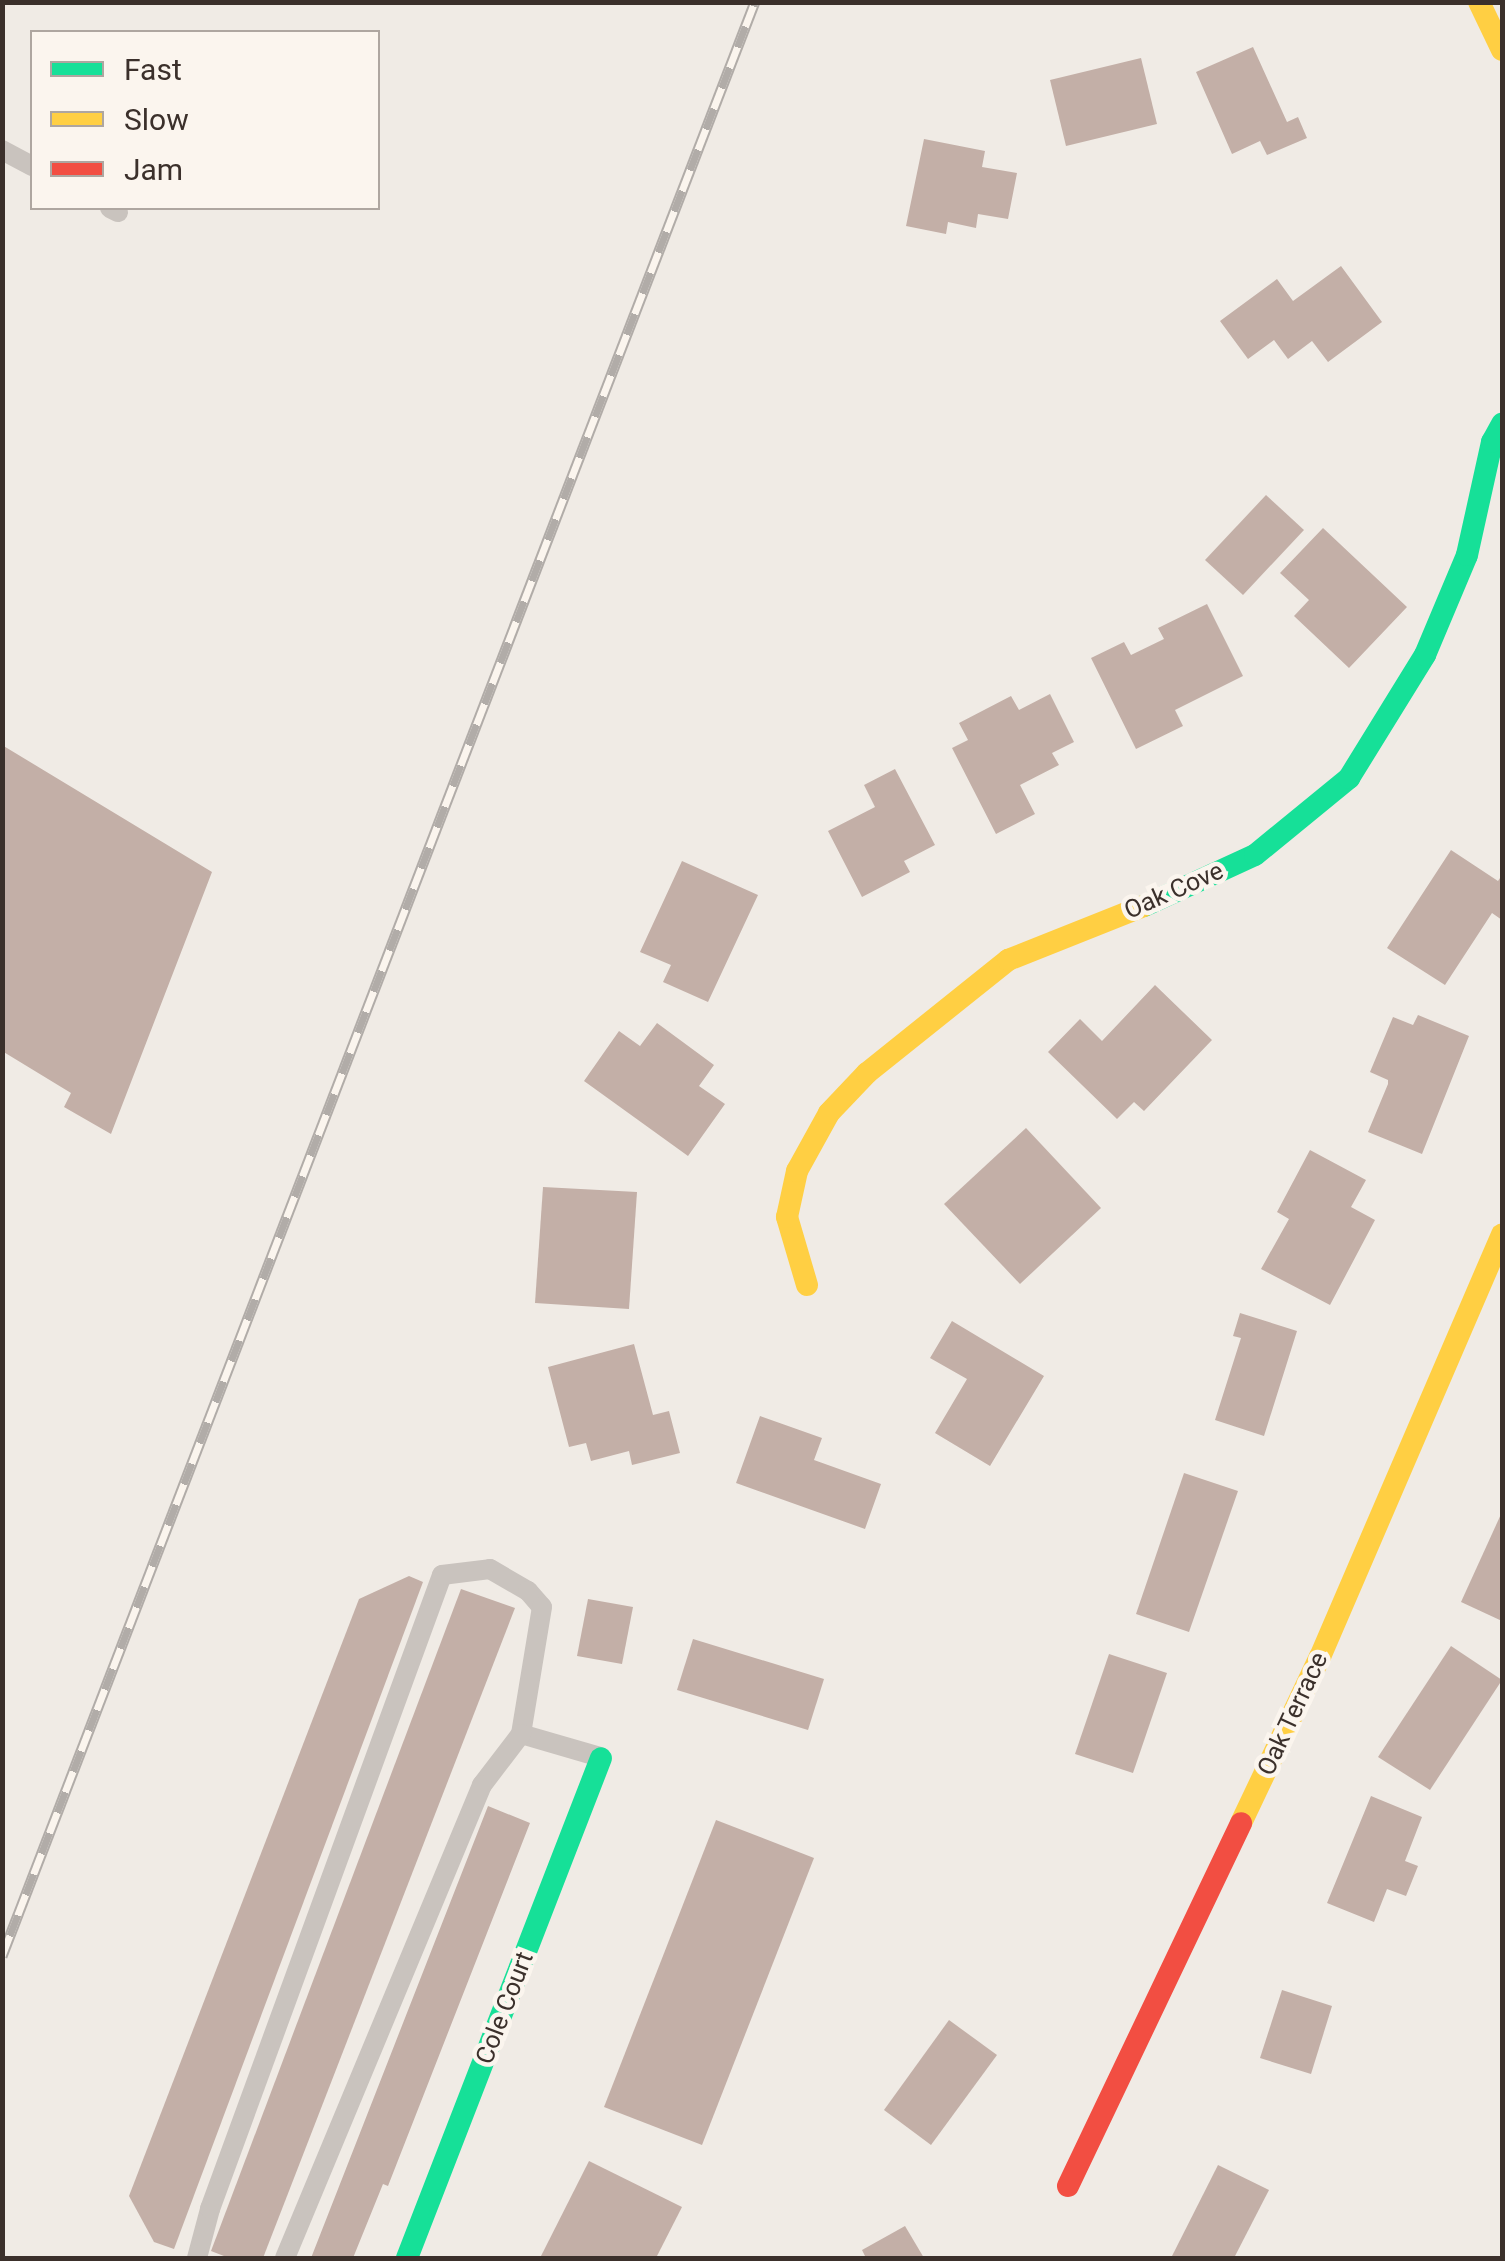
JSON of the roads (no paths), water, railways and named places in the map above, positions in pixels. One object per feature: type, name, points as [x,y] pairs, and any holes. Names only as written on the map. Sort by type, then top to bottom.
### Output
[{"type":"street","points":[[1479,2],[1502,50]]},
{"type":"street","name":"Oak Cove","points":[[807,1284],[787,1218],[797,1171],[829,1113],[867,1074],[1008,960],[1147,905],[1255,855],[1349,778],[1424,655],[1467,555],[1492,442],[1502,424]]},
{"type":"street","name":"Oak Terrace","points":[[1068,2186],[1320,1657],[1502,1234]]},
{"type":"street","name":"Cole Court","points":[[407,2258],[602,1758]]},
{"type":"lane","points":[[2,150],[30,165]]},
{"type":"lane","points":[[198,2258],[210,2209],[442,1575],[490,1569],[528,1591],[542,1607],[522,1734],[482,1786],[285,2258]]},
{"type":"lane","points":[[522,1734],[602,1758]]},
{"type":"railway","points":[[2,1956],[755,2]]}]
